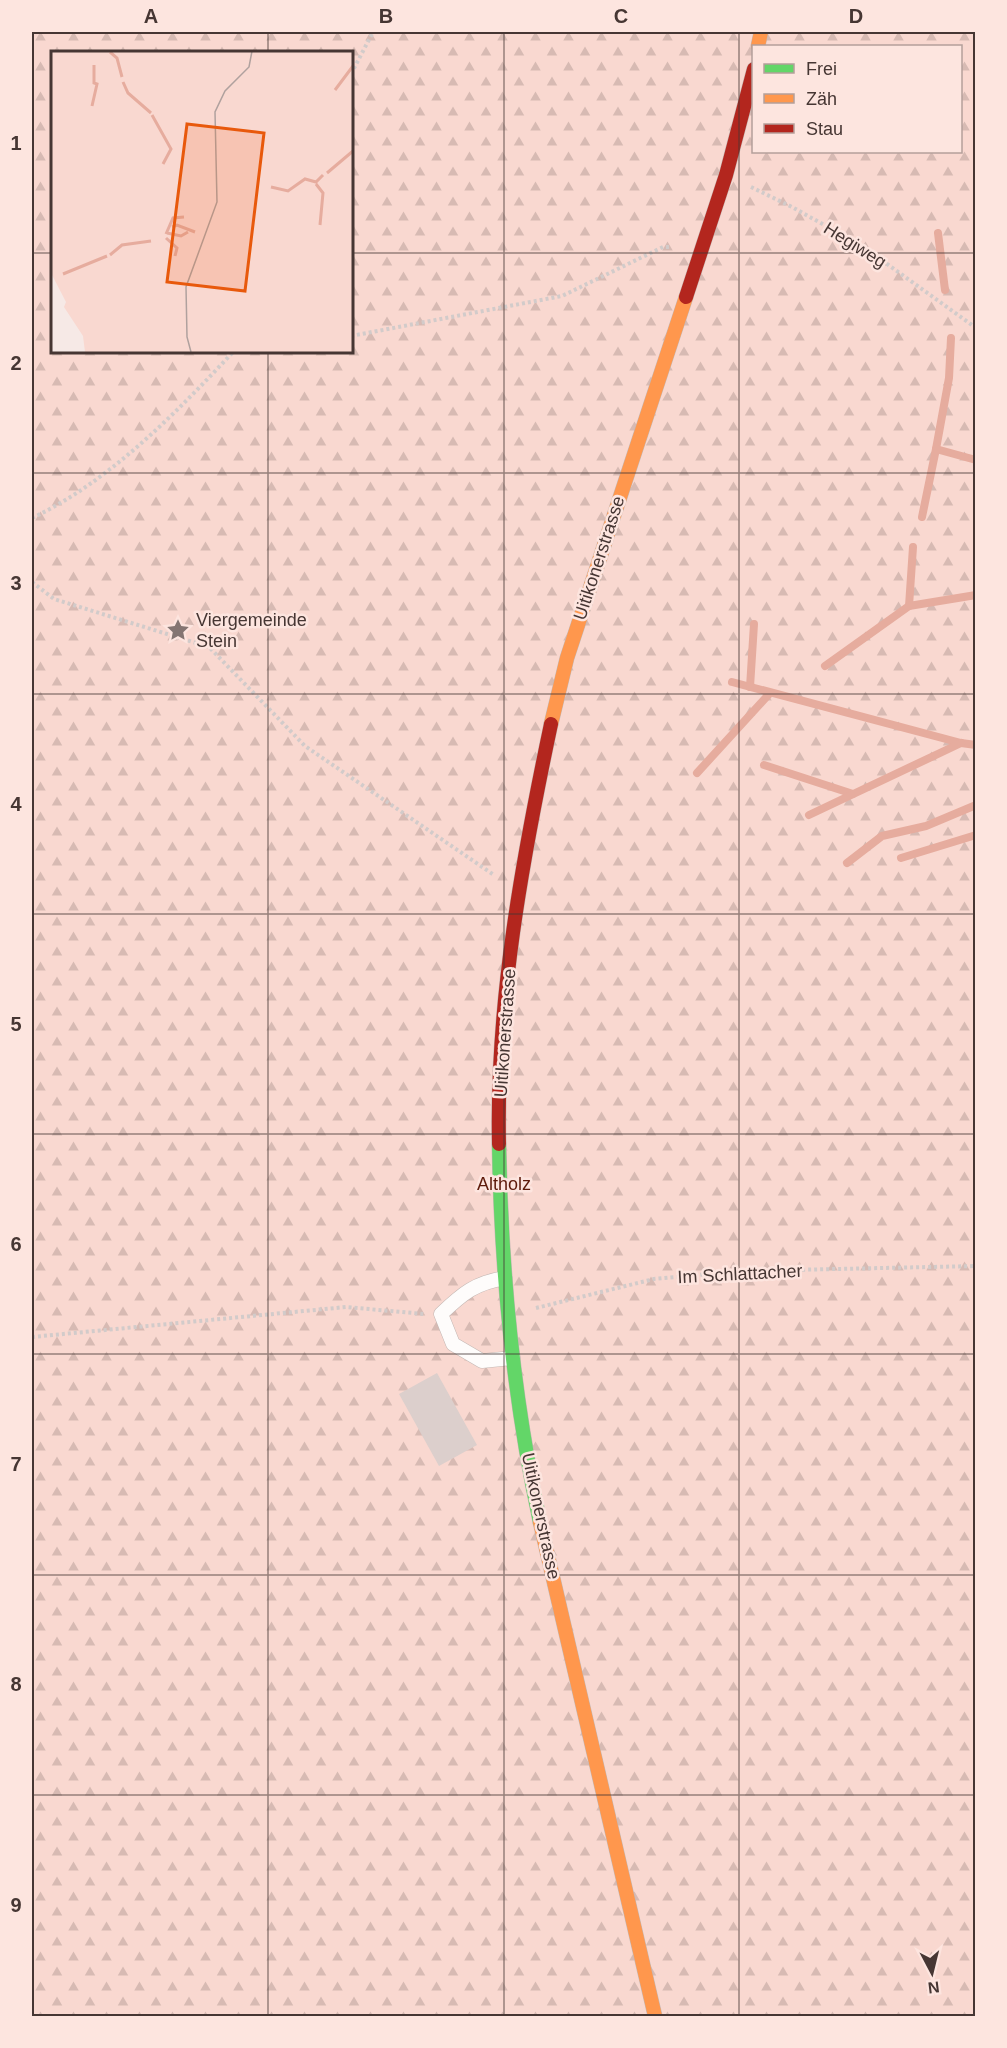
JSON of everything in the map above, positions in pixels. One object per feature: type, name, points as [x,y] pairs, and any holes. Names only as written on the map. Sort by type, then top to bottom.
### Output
[{"type":"street","name":"Uitikonerstrasse","points":[[655,2016],[542,1529],[518,1403],[508,1313],[500,1205],[500,1094],[507,981],[519,892],[548,737],[567,658],[726,175],[752,74]]},
{"type":"lane","points":[[505,1278],[484,1281],[459,1297],[441,1314],[453,1344],[482,1361],[513,1358]]},
{"type":"path","points":[[352,72],[373,32]]},
{"type":"path","name":"Hegiweg","points":[[726,175],[792,207],[862,246],[975,328]]},
{"type":"path","points":[[352,336],[562,296],[663,247],[702,244]]},
{"type":"path","points":[[32,518],[81,490],[150,436],[233,352]]},
{"type":"path","points":[[32,582],[54,599],[209,647],[304,746],[451,848],[519,892]]},
{"type":"path","name":"Im Schlattacher","points":[[508,1313],[549,1306],[654,1279],[743,1271],[975,1266]]},
{"type":"path","points":[[32,1337],[346,1307],[441,1314]]},
{"type":"green space","name":"Altholz","points":[[32,32],[975,32],[975,2016],[32,2016]]},
{"type":"building","points":[[437,1373],[477,1445],[439,1466],[399,1394]]},
{"type":"waterway","points":[[938,233],[945,290]]},
{"type":"waterway","points":[[951,338],[949,378],[936,449],[976,460]]},
{"type":"waterway","points":[[922,517],[936,449]]},
{"type":"waterway","points":[[909,606],[913,547]]},
{"type":"waterway","points":[[825,666],[909,606],[976,595]]},
{"type":"waterway","points":[[750,687],[754,624]]},
{"type":"waterway","points":[[732,682],[961,743],[976,745]]},
{"type":"waterway","points":[[697,773],[770,693]]},
{"type":"waterway","points":[[809,815],[961,743]]},
{"type":"waterway","points":[[764,765],[853,794]]},
{"type":"waterway","points":[[847,863],[882,836],[926,826],[976,805]]},
{"type":"waterway","points":[[901,858],[976,835]]},
{"type":"traffic: fast","points":[[499,1144],[502,1239],[510,1334],[522,1428],[540,1522]]},
{"type":"traffic: slow","points":[[758,45],[761,32]]},
{"type":"traffic: slow","points":[[551,724],[567,658],[686,297]]},
{"type":"traffic: slow","points":[[540,1522],[655,2016]]},
{"type":"traffic: jam","points":[[686,297],[726,175],[752,77]]},
{"type":"traffic: jam","points":[[499,1144],[499,1091],[506,985],[521,880],[551,724]]},
{"type":"place","name":"Viergemeinde Stein","points":[[178,630]]}]
